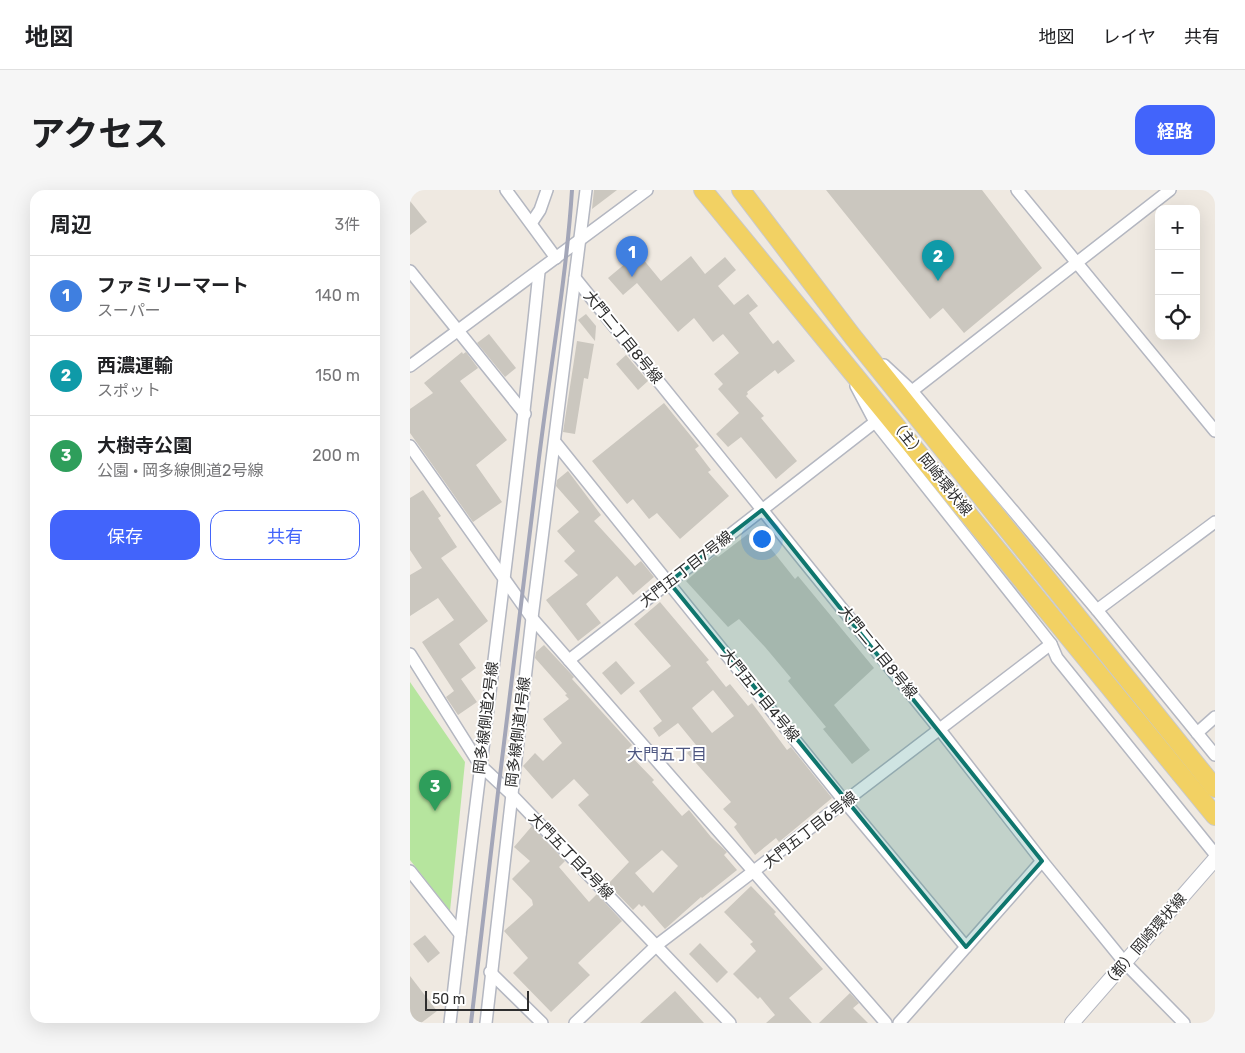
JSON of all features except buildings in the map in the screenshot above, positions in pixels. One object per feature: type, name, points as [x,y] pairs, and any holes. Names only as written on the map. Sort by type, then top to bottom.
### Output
[{"type":"main road","name":"（主）岡崎環状線","points":[[703,190],[833,346],[1215,816]]},
{"type":"main road","name":"（主）岡崎環状線","points":[[741,190],[853,337],[1215,788]]},
{"type":"street","points":[[506,190],[532,222],[556,258]]},
{"type":"street","points":[[532,222],[540,210],[547,190]]},
{"type":"street","name":"岡多線側道1号線","points":[[486,1023],[490,972],[532,618],[586,190]]},
{"type":"street","points":[[410,366],[647,190]]},
{"type":"street","points":[[1017,190],[1215,431]]},
{"type":"street","points":[[912,391],[1170,190]]},
{"type":"street","points":[[410,271],[525,414]]},
{"type":"street","name":"岡多線側道2号線","points":[[450,1023],[503,578],[525,414],[539,272]]},
{"type":"street","name":"大門二丁目8号線","points":[[575,278],[940,730],[1042,861],[1125,963],[1184,1023]]},
{"type":"street","points":[[853,337],[912,391],[1097,610],[1215,755]]},
{"type":"street","points":[[833,346],[876,422],[1051,644],[1057,658],[1215,854]]},
{"type":"street","name":"大門五丁目7号線","points":[[569,660],[876,422]]},
{"type":"street","name":"大門五丁目4号線","points":[[554,442],[845,802],[966,948]]},
{"type":"street","points":[[410,446],[532,618],[886,1023]]},
{"type":"street","points":[[1097,610],[1215,522]]},
{"type":"street","name":"大門五丁目6号線","points":[[575,1023],[657,945],[1051,644]]},
{"type":"street","name":"大門五丁目2号線","points":[[410,654],[480,765],[511,794],[730,1023]]},
{"type":"street","points":[[1197,733],[1215,717]]},
{"type":"street","name":"（都）岡崎環状線","points":[[1072,1023],[1215,859]]},
{"type":"street","points":[[899,1023],[1042,861]]},
{"type":"street","points":[[410,871],[460,934]]},
{"type":"street","points":[[490,972],[542,1023]]},
{"type":"highlighted area","points":[[762,510],[1042,861],[966,947],[669,582]]},
{"type":"green space","points":[[410,682],[465,762],[450,911],[410,860]]},
{"type":"railway","points":[[471,1023],[538,466],[562,294],[572,190]]},
{"type":"place","name":"ファミリーマート","points":[[632,277]]},
{"type":"place","name":"西濃運輸","points":[[938,281]]},
{"type":"place","name":"大樹寺公園","points":[[435,811]]},
{"type":"district","name":"大門五丁目","points":[[667,754]]}]
